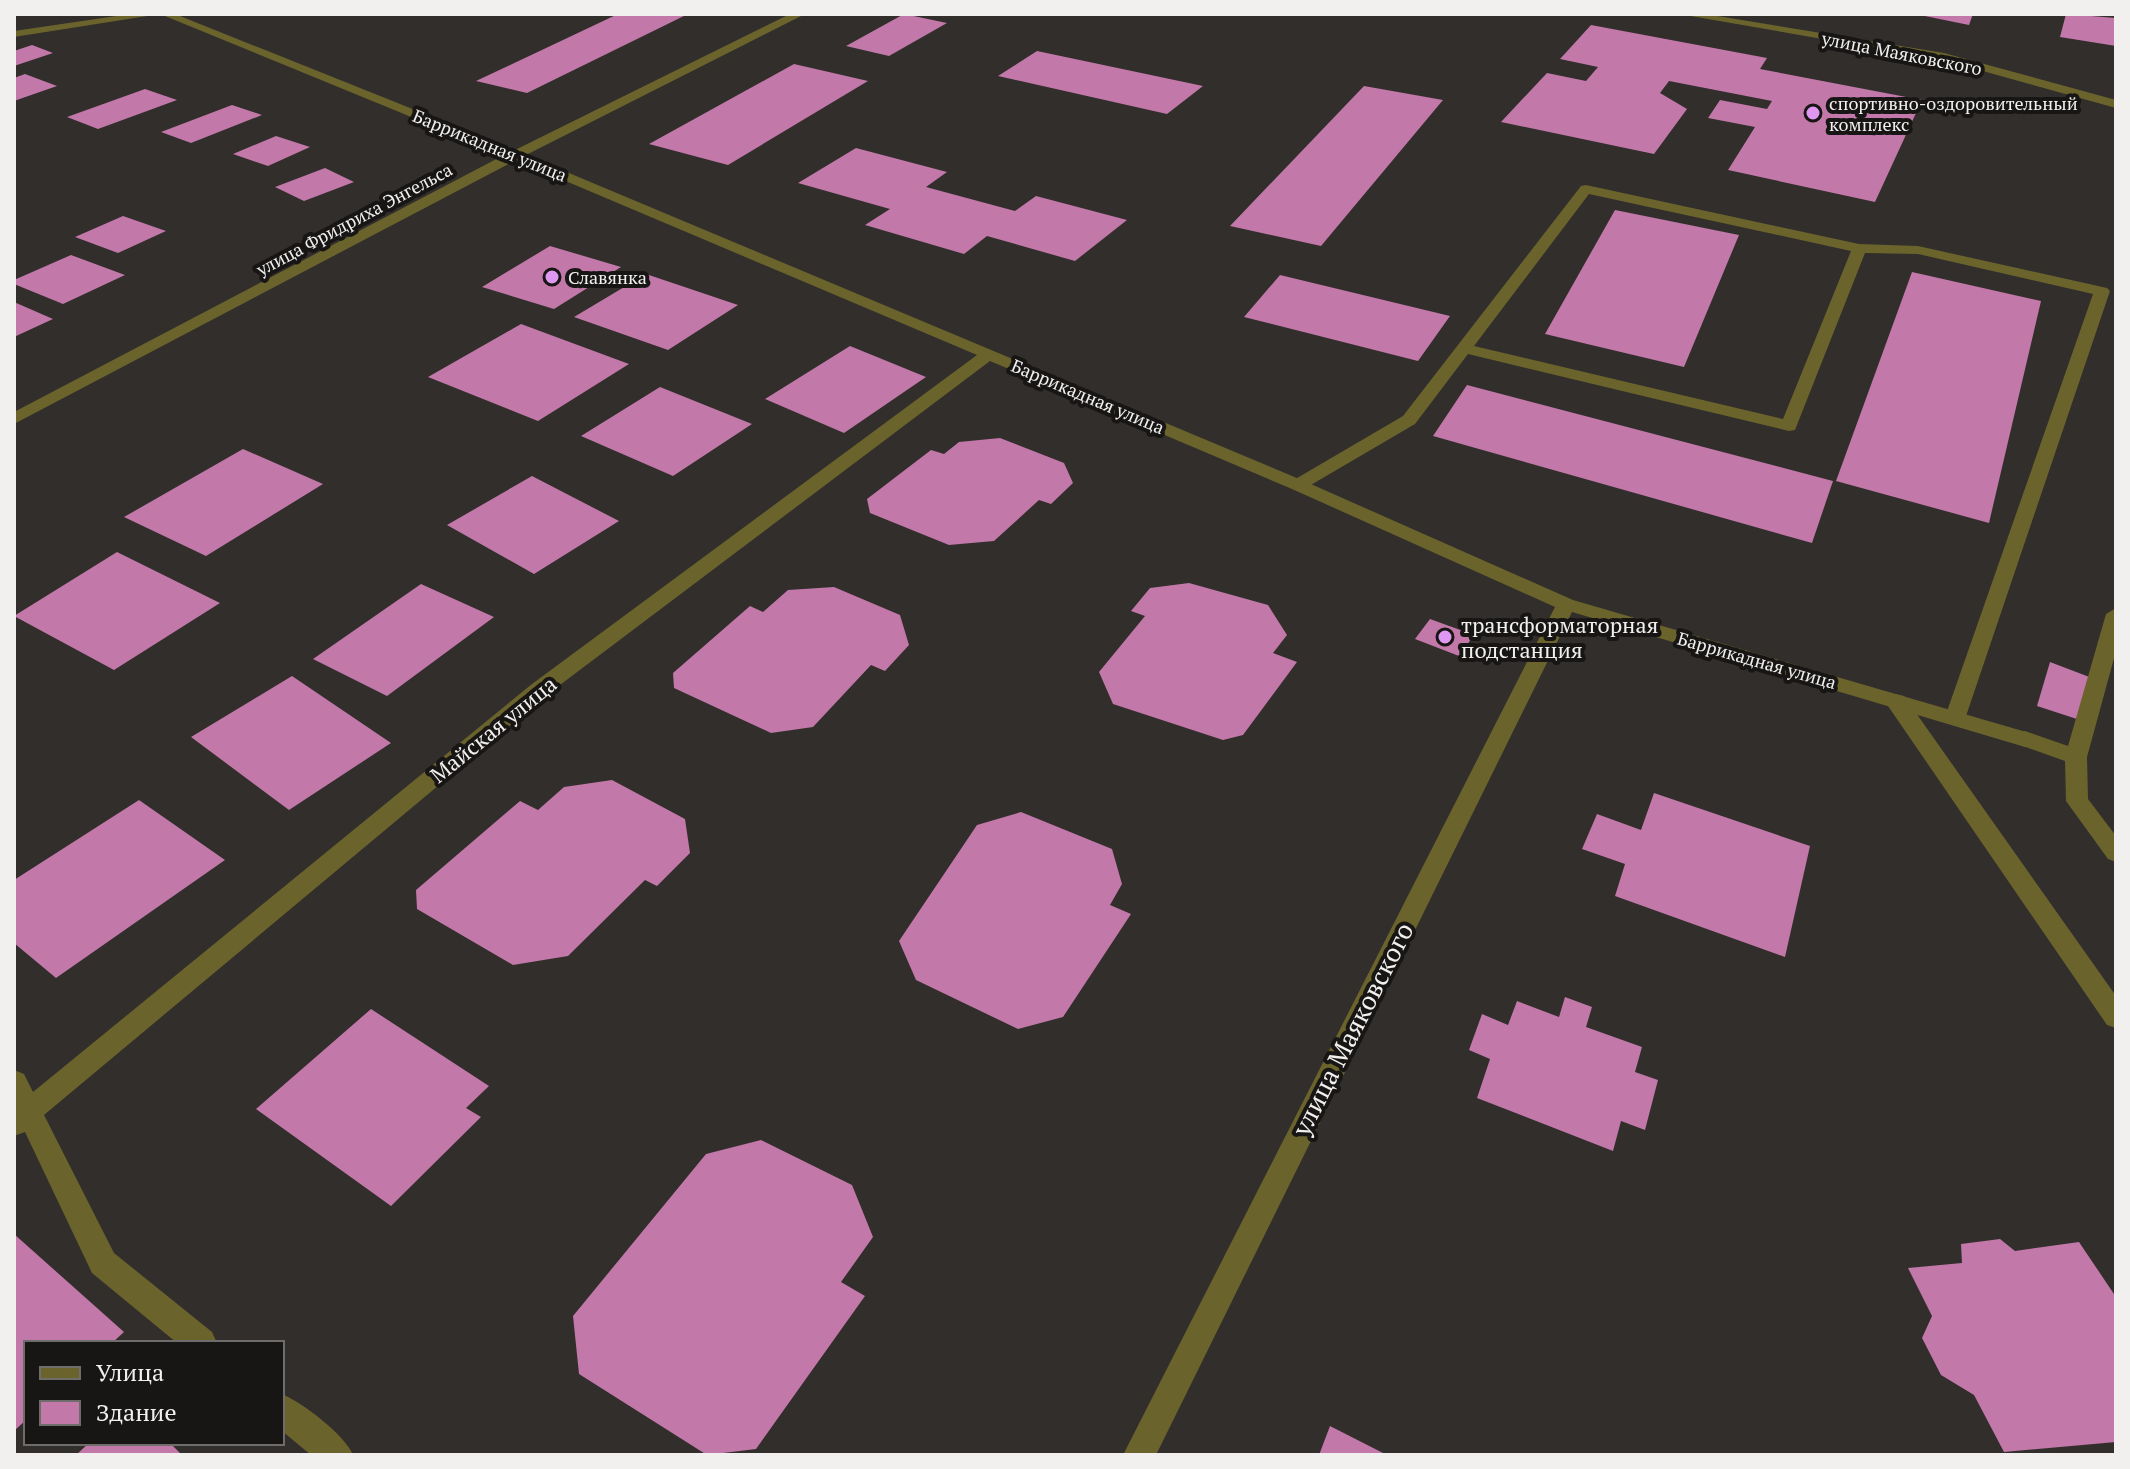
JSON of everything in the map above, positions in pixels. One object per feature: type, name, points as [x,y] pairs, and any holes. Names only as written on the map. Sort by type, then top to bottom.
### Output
[{"type":"street","points":[[14,34],[154,14]]},
{"type":"street","name":"Баррикадная улица","points":[[165,14],[515,155],[989,354],[1298,485],[1566,604],[1956,717],[2076,757]]},
{"type":"street","name":"улица Фридриха Энгельса","points":[[14,419],[515,155],[799,14]]},
{"type":"street","name":"улица Маяковского","points":[[1685,14],[1944,57],[2116,104]]},
{"type":"street","points":[[1298,485],[1409,420],[1586,189],[1859,248],[1918,250],[2102,291],[1956,717]]},
{"type":"street","points":[[1464,348],[1789,426],[1859,248]]},
{"type":"street","name":"Майская улица","points":[[22,1118],[540,689],[989,354]]},
{"type":"street","name":"улица Маяковского","points":[[1139,1455],[1566,604]]},
{"type":"street","points":[[2116,614],[2076,757],[2077,801],[2116,853]]},
{"type":"street","points":[[1896,701],[2116,1017]]},
{"type":"street","points":[[14,1082],[22,1118],[103,1263],[199,1341]]},
{"type":"street","points":[[284,1412],[337,1455]]},
{"type":"building","points":[[618,14],[688,14],[527,93],[476,81]]},
{"type":"building","points":[[904,14],[947,23],[889,56],[846,46]]},
{"type":"building","points":[[1915,14],[1973,14],[1969,25]]},
{"type":"building","points":[[2066,14],[2116,18],[2116,46],[2060,37]]},
{"type":"building","name":"спортивно-оздоровительный комплекс","points":[[1591,25],[1767,58],[1760,69],[1922,100],[1875,202],[1728,170],[1755,127],[1708,118],[1720,100],[1767,109],[1772,101],[1669,81],[1660,93],[1687,109],[1654,154],[1501,122],[1547,73],[1586,81],[1598,67],[1560,59]]},
{"type":"building","points":[[32,45],[53,53],[14,66],[14,51]]},
{"type":"building","points":[[1037,51],[1203,86],[1167,114],[998,76]]},
{"type":"building","points":[[794,64],[868,81],[728,165],[649,144]]},
{"type":"building","points":[[25,74],[57,86],[14,101],[14,78]]},
{"type":"building","points":[[1364,86],[1443,100],[1321,246],[1230,226]]},
{"type":"building","points":[[145,89],[177,100],[98,129],[67,117]]},
{"type":"building","points":[[232,105],[262,115],[191,143],[161,132]]},
{"type":"building","points":[[276,136],[310,147],[268,166],[233,154]]},
{"type":"building","points":[[856,148],[947,172],[926,187],[1015,211],[1036,196],[1127,220],[1075,261],[987,236],[964,254],[865,225],[890,209],[798,183]]},
{"type":"building","points":[[325,168],[354,182],[304,201],[275,187]]},
{"type":"building","points":[[1615,210],[1739,235],[1684,367],[1545,334]]},
{"type":"building","points":[[123,216],[166,231],[118,253],[75,237]]},
{"type":"building","name":"Славянка","points":[[550,246],[621,267],[554,309],[482,287]]},
{"type":"building","points":[[71,255],[125,275],[63,304],[14,284],[14,280]]},
{"type":"building","points":[[1912,272],[2041,301],[1989,523],[1836,481]]},
{"type":"building","points":[[646,274],[738,305],[668,350],[574,317]]},
{"type":"building","points":[[1280,275],[1450,316],[1418,361],[1244,317]]},
{"type":"building","points":[[14,302],[53,319],[14,337]]},
{"type":"building","points":[[521,324],[629,364],[538,421],[428,377]]},
{"type":"building","points":[[850,346],[926,377],[844,433],[765,399]]},
{"type":"building","points":[[1467,385],[1833,481],[1812,543],[1433,436]]},
{"type":"building","points":[[660,387],[752,424],[673,476],[581,436]]},
{"type":"building","points":[[1000,438],[1064,463],[1073,483],[1051,504],[1039,500],[994,541],[949,545],[870,513],[867,499],[931,450],[944,454],[959,442]]},
{"type":"building","points":[[243,449],[323,484],[206,556],[124,517]]},
{"type":"building","points":[[532,476],[619,521],[534,574],[447,525]]},
{"type":"building","points":[[117,552],[220,603],[114,670],[14,616]]},
{"type":"building","points":[[1189,583],[1268,605],[1287,635],[1273,653],[1297,662],[1243,735],[1223,740],[1113,704],[1099,672],[1145,616],[1131,611],[1150,588]]},
{"type":"building","points":[[421,584],[494,617],[387,696],[313,659]]},
{"type":"building","points":[[834,587],[900,615],[909,645],[885,671],[871,665],[813,727],[771,733],[674,688],[673,673],[750,606],[763,612],[788,590]]},
{"type":"building","name":"трансформаторная подстанция","points":[[1430,619],[1474,635],[1459,656],[1415,639]]},
{"type":"building","points":[[2050,662],[2092,678],[2080,720],[2037,706]]},
{"type":"building","points":[[292,676],[391,743],[289,810],[191,737]]},
{"type":"building","points":[[612,780],[685,819],[690,853],[657,886],[645,880],[568,956],[513,965],[417,909],[416,890],[520,801],[538,810],[564,787]]},
{"type":"building","points":[[1654,793],[1810,846],[1785,957],[1615,896],[1625,864],[1582,849],[1597,814],[1641,830]]},
{"type":"building","points":[[139,800],[225,860],[56,978],[14,943],[14,880]]},
{"type":"building","points":[[1021,812],[1112,849],[1122,884],[1110,905],[1131,914],[1063,1017],[1018,1029],[916,980],[899,941],[977,825]]},
{"type":"building","points":[[1565,997],[1592,1007],[1586,1027],[1642,1047],[1635,1072],[1658,1080],[1645,1130],[1621,1121],[1613,1151],[1477,1098],[1490,1059],[1469,1050],[1482,1014],[1508,1025],[1517,1001],[1559,1017]]},
{"type":"building","points":[[371,1009],[489,1086],[466,1108],[481,1117],[391,1206],[256,1109]]},
{"type":"building","points":[[761,1140],[852,1185],[873,1237],[841,1282],[865,1296],[756,1449],[707,1455],[579,1374],[573,1316],[706,1154]]},
{"type":"building","points":[[14,1234],[124,1332],[114,1341],[24,1341],[24,1422],[14,1431]]},
{"type":"building","points":[[2000,1239],[2015,1251],[2079,1242],[2116,1297],[2116,1442],[2004,1452],[1974,1395],[1941,1375],[1922,1338],[1932,1316],[1908,1268],[1962,1263],[1961,1244]]},
{"type":"building","points":[[1330,1426],[1387,1455],[1319,1455]]},
{"type":"building","points":[[87,1445],[172,1445],[182,1455],[76,1455]]},
{"type":"place","name":"спортивно-оздоровительный комплекс","points":[[1813,113]]},
{"type":"place","name":"Славянка","points":[[552,277]]},
{"type":"place","name":"трансформаторная подстанция","points":[[1445,637]]}]
